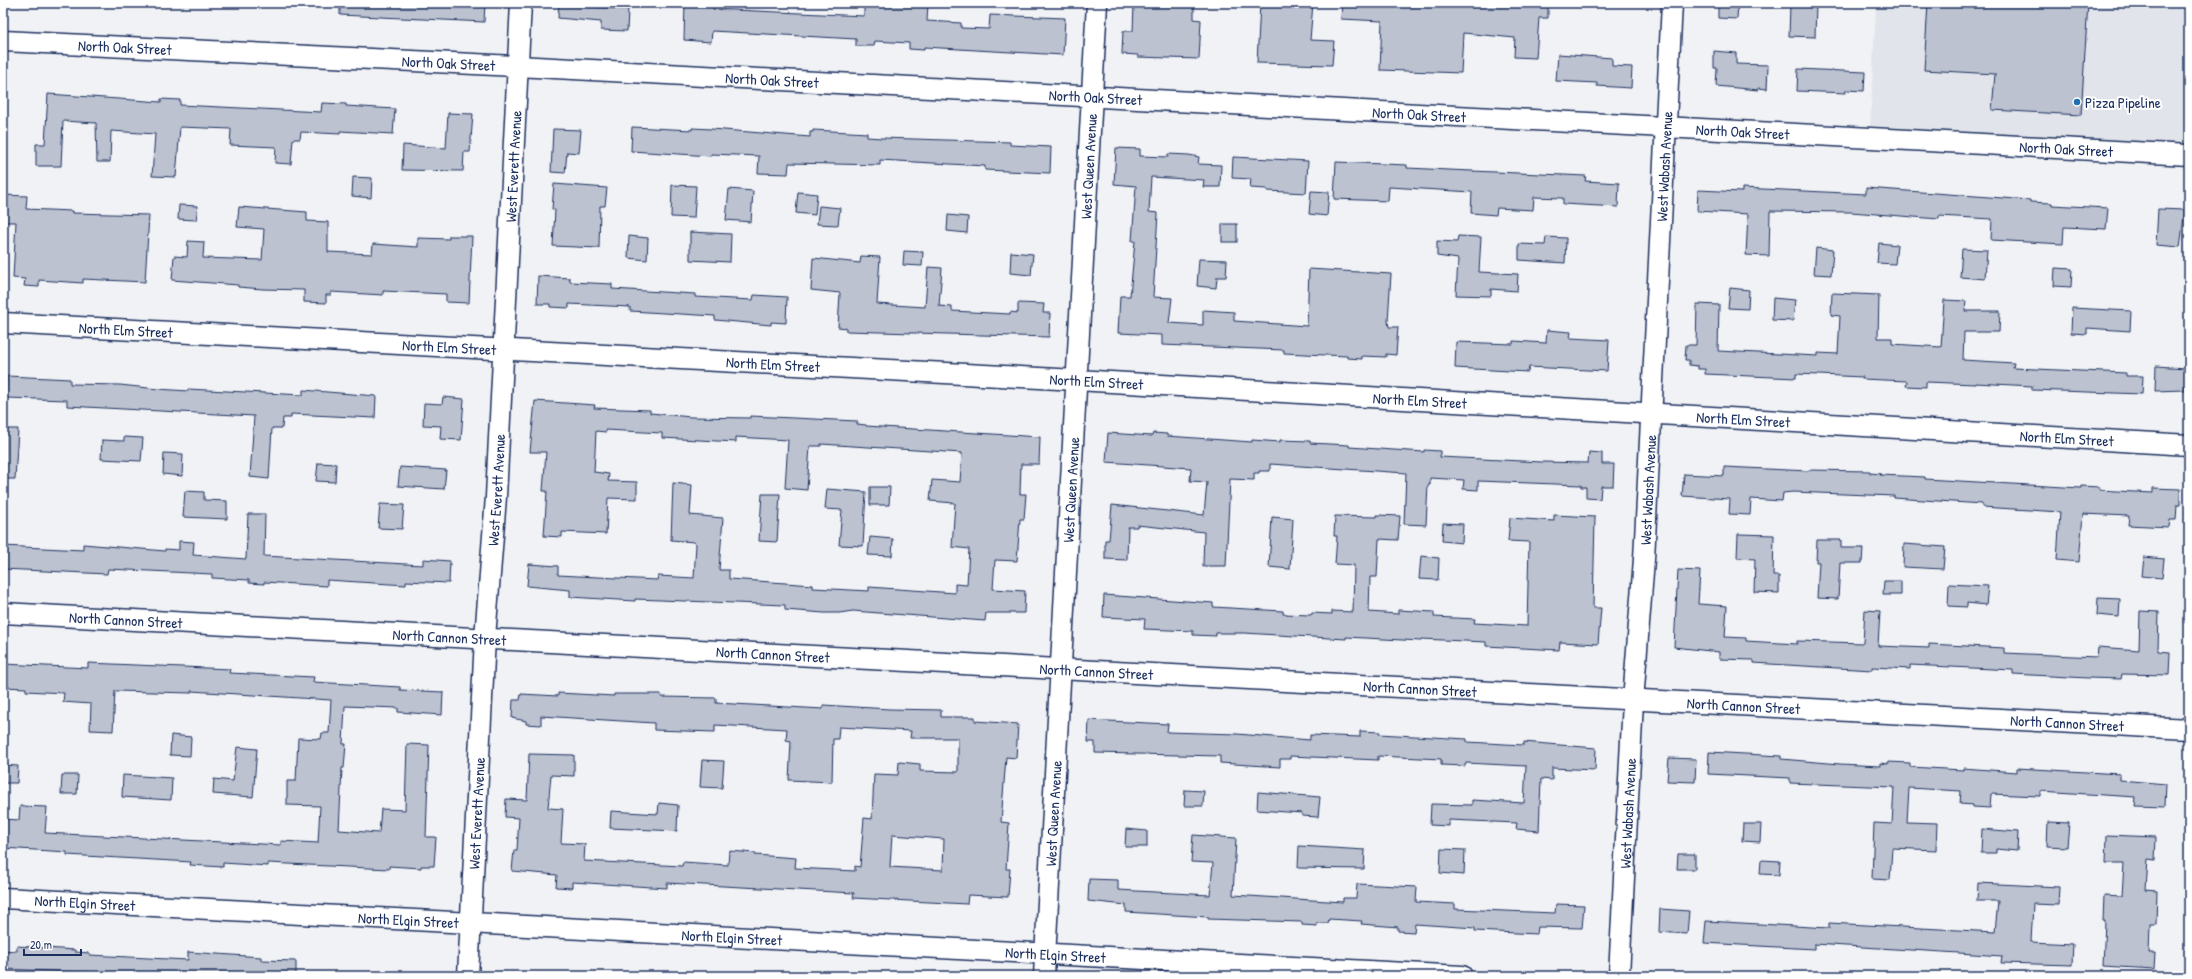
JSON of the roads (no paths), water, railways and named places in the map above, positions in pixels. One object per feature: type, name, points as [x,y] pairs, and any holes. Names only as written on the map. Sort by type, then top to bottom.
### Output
[{"type":"street","name":"West Everett Avenue","points":[[468,976],[485,638],[496,497],[521,3]]},
{"type":"street","name":"West Queen Avenue","points":[[1044,976],[1059,670],[1077,380],[1097,3]]},
{"type":"street","name":"West Wabash Avenue","points":[[1619,976],[1633,701],[1644,560],[1672,3]]},
{"type":"street","name":"North Oak Street","points":[[3,41],[517,66],[2189,155]]},
{"type":"street","name":"North Elm Street","points":[[3,323],[1077,380],[2189,445]]},
{"type":"street","name":"North Cannon Street","points":[[3,613],[1633,701],[2189,729]]},
{"type":"street","name":"North Elgin Street","points":[[3,898],[1462,976]]},
{"type":"place","name":"Pizza Pipeline","points":[[2077,102]]}]
